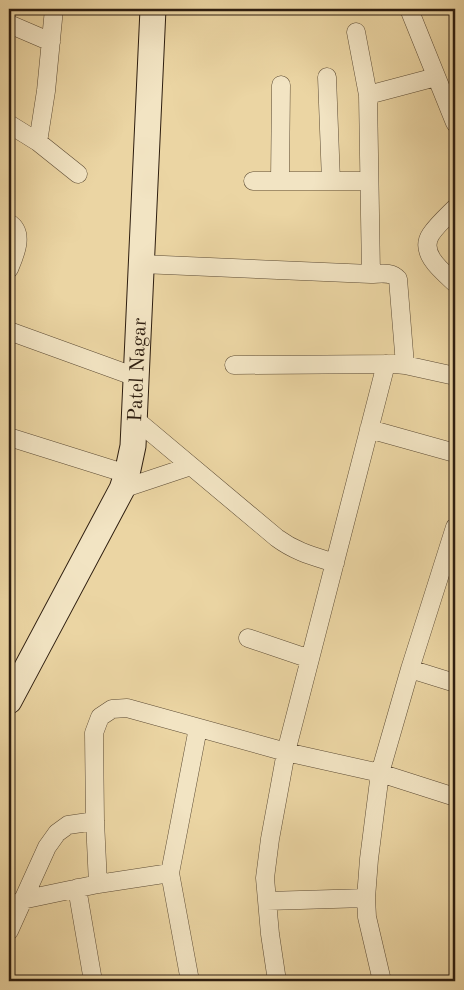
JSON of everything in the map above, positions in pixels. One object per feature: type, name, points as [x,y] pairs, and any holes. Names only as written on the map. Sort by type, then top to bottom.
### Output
[{"type":"street","points":[[38,142],[54,9]]},
{"type":"street","name":"Patel Nagar","points":[[9,700],[124,482],[133,446],[153,9]]},
{"type":"street","points":[[409,9],[455,123]]},
{"type":"street","points":[[9,24],[51,42]]},
{"type":"street","points":[[356,32],[368,95],[371,274]]},
{"type":"street","points":[[327,77],[331,181]]},
{"type":"street","points":[[368,95],[436,77]]},
{"type":"street","points":[[280,181],[281,85]]},
{"type":"street","points":[[9,124],[38,142],[78,174]]},
{"type":"street","points":[[253,181],[369,181]]},
{"type":"street","points":[[455,208],[430,235],[427,246],[431,258],[439,269],[455,283]]},
{"type":"street","points":[[9,223],[14,226],[18,237],[16,252],[9,269]]},
{"type":"street","points":[[141,264],[394,275],[398,279],[405,365]]},
{"type":"street","points":[[9,331],[136,377]]},
{"type":"street","points":[[277,981],[265,878],[270,839],[286,752],[386,364]]},
{"type":"street","points":[[234,365],[386,364],[405,365],[455,376]]},
{"type":"street","points":[[135,419],[289,547],[335,563]]},
{"type":"street","points":[[369,429],[455,453]]},
{"type":"street","points":[[9,437],[124,482],[192,466]]},
{"type":"street","points":[[382,981],[367,917],[366,898],[380,773],[410,669],[455,529]]},
{"type":"street","points":[[248,638],[310,660]]},
{"type":"street","points":[[410,669],[455,683]]},
{"type":"street","points":[[98,884],[94,734],[100,717],[112,709],[127,708],[286,752],[380,773],[455,797]]},
{"type":"street","points":[[190,981],[170,873],[198,728]]},
{"type":"street","points":[[9,931],[47,847],[57,833],[68,825],[95,821]]},
{"type":"street","points":[[22,900],[98,884],[170,873]]},
{"type":"street","points":[[77,888],[93,981]]},
{"type":"street","points":[[267,900],[366,898]]}]
